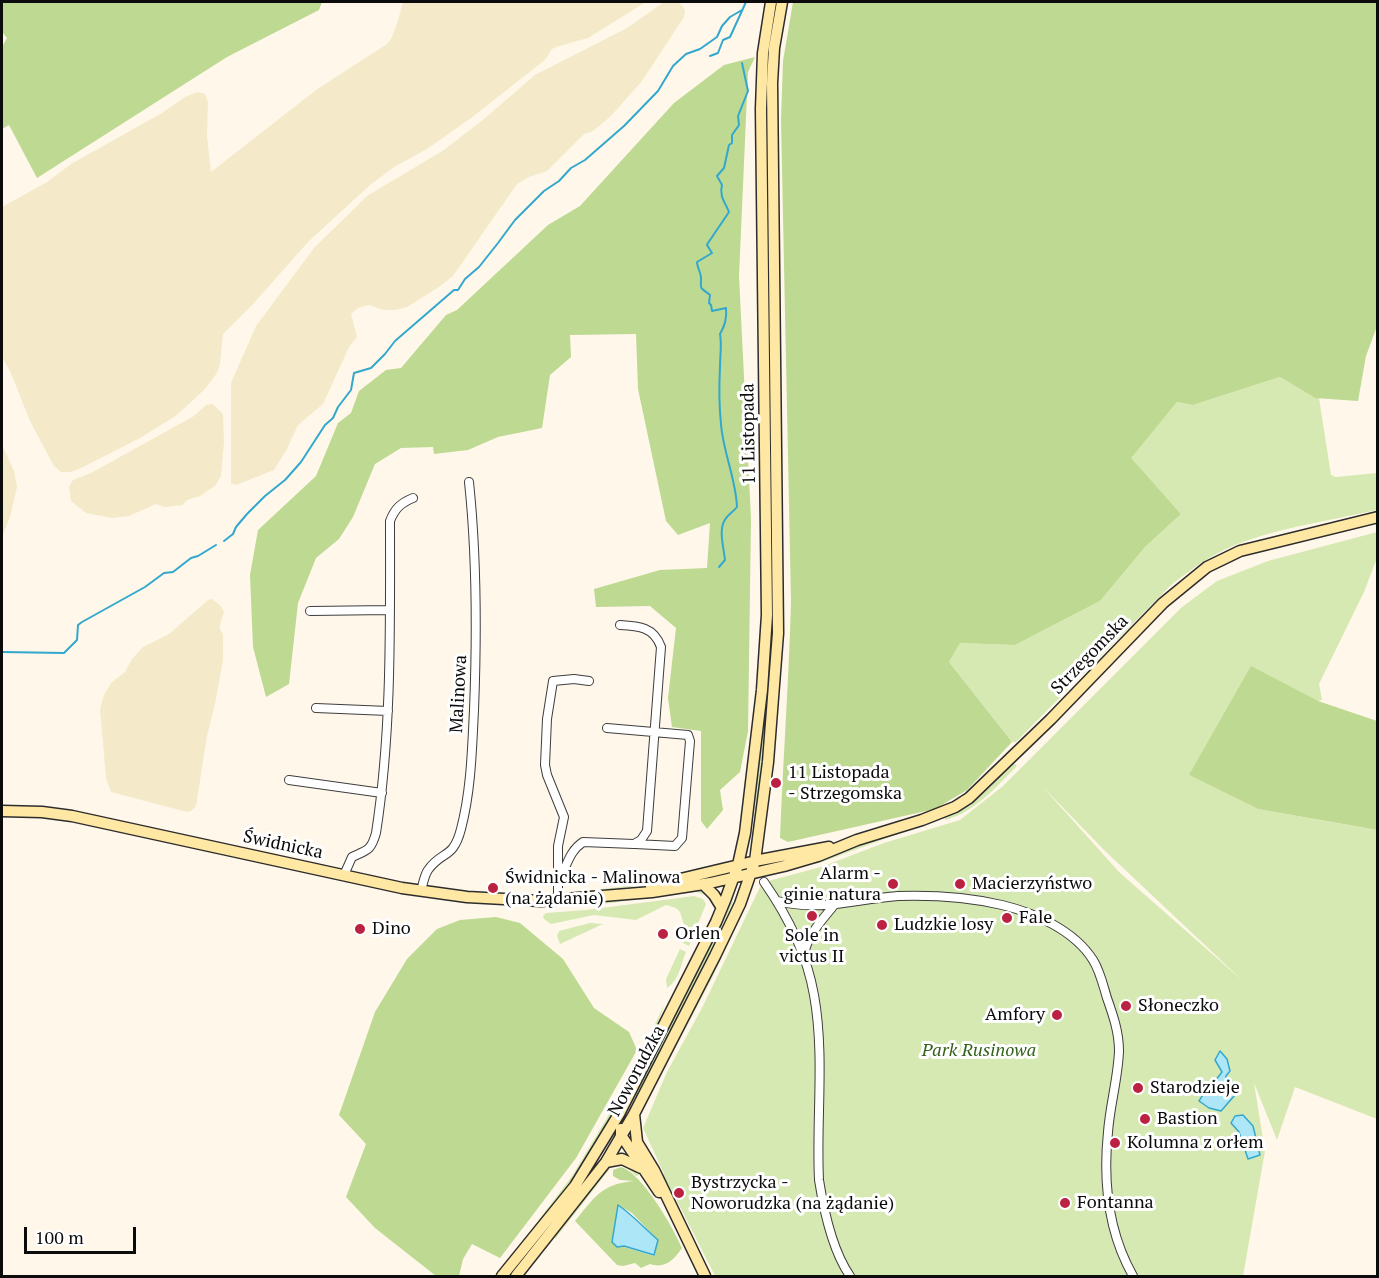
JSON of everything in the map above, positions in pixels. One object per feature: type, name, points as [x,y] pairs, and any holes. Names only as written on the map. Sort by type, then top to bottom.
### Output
[{"type":"main road","name":"11 Listopada","points":[[738,865],[745,833],[756,746],[767,615],[761,109],[763,53],[771,2]]},
{"type":"main road","name":"11 Listopada","points":[[755,861],[768,762],[778,633],[772,84],[774,48],[782,2]]},
{"type":"main road","name":"Strzegomska","points":[[735,877],[818,856],[955,807],[969,798],[1051,719],[1164,603],[1207,567],[1240,551],[1377,517]]},
{"type":"main road","name":"Świdnicka","points":[[2,811],[42,812],[72,816],[421,891],[478,898],[558,900],[703,884],[735,877]]},
{"type":"main road","points":[[759,839],[776,857]]},
{"type":"main road","name":"Strzegomska","points":[[755,861],[841,846]]},
{"type":"main road","name":"Świdnicka","points":[[616,895],[755,861]]},
{"type":"main road","name":"Noworudzka","points":[[516,1276],[606,1162],[634,1114],[740,904],[755,861]]},
{"type":"main road","name":"Noworudzka","points":[[502,1276],[575,1186],[620,1114],[722,908],[738,865]]},
{"type":"main road","points":[[703,884],[722,908]]},
{"type":"main road","points":[[620,1114],[621,1135],[658,1192],[666,1197]]},
{"type":"main road","points":[[634,1114],[637,1143],[654,1170],[705,1276]]},
{"type":"main road","points":[[605,1138],[621,1135],[637,1143]]},
{"type":"main road","points":[[606,1162],[622,1159],[642,1168]]},
{"type":"street","name":"Malinowa","points":[[421,891],[424,876],[429,868],[450,853],[458,842],[465,812],[471,760],[477,607],[475,542],[469,482]]},
{"type":"street","points":[[344,875],[352,857],[373,846],[382,793],[388,711],[390,521],[393,511],[402,503],[413,498]]},
{"type":"street","points":[[310,610],[390,610]]},
{"type":"street","points":[[620,625],[647,628],[653,632],[661,647],[647,831],[641,840],[634,844]]},
{"type":"street","points":[[558,900],[558,846],[564,817],[545,765],[550,693],[553,681],[574,679],[589,681]]},
{"type":"street","points":[[316,708],[388,711]]},
{"type":"street","points":[[558,881],[569,857],[583,842],[675,846],[682,838],[690,741],[688,735],[607,728]]},
{"type":"street","points":[[289,780],[382,793]]},
{"type":"street","points":[[764,882],[777,901],[804,959],[814,995],[818,1028],[820,1189],[832,1236],[850,1276]]},
{"type":"street","points":[[777,901],[808,907],[897,897],[939,896],[982,901],[1003,905],[1041,919],[1059,928],[1080,944],[1094,962],[1117,1026],[1119,1049],[1108,1132],[1106,1180],[1111,1217],[1122,1256],[1132,1276]]},
{"type":"street","points":[[804,959],[805,948],[812,934],[835,904]]},
{"type":"shaded area","points":[[403,2],[646,2],[588,38],[552,49],[545,60],[471,118],[370,185],[308,242],[223,334],[217,373],[205,389],[189,404],[174,417],[140,438],[81,468],[61,472],[54,466],[30,421],[2,357],[2,207],[47,182],[71,164],[162,113],[185,97],[198,92],[205,94],[208,102],[207,136],[211,172],[316,90],[387,44],[397,24]]},
{"type":"shaded area","points":[[664,2],[679,2],[685,10],[684,17],[642,81],[611,116],[593,131],[584,134],[547,171],[517,184],[453,276],[439,287],[407,307],[383,310],[369,305],[358,308],[351,314],[357,337],[349,347],[323,404],[298,425],[274,470],[236,485],[231,483],[231,383],[256,326],[314,248],[367,196],[444,150],[535,75],[627,28]]},
{"type":"shaded area","points":[[213,404],[223,414],[224,442],[221,476],[215,486],[200,496],[187,500],[182,505],[165,507],[156,504],[129,516],[112,518],[86,513],[71,501],[69,487],[73,480],[91,473],[194,416],[206,405]]},
{"type":"shaded area","points":[[2,445],[14,471],[17,487],[10,517],[2,537]]},
{"type":"shaded area","points":[[212,599],[221,606],[224,612],[220,625],[223,634],[223,660],[207,736],[196,806],[187,812],[111,792],[106,778],[100,709],[104,695],[111,683],[125,672],[132,659],[143,647],[169,634]]},
{"type":"green space","points":[[2,2],[322,2],[319,10],[227,57],[37,178],[9,125],[2,129],[2,47],[7,38],[2,32]]},
{"type":"green space","points":[[775,2],[778,2],[774,609],[767,724],[755,838],[752,838],[763,724],[766,67]]},
{"type":"green space","points":[[793,2],[1377,2],[1377,326],[1366,356],[1358,401],[1315,398],[1280,377],[1193,405],[1177,402],[1131,458],[1181,514],[1145,547],[1100,601],[1015,645],[960,643],[949,662],[1012,742],[967,790],[935,809],[788,842],[780,838],[791,601],[781,120],[783,61]]},
{"type":"green space","points":[[755,57],[748,72],[739,276],[751,519],[748,731],[740,772],[720,790],[723,810],[707,829],[701,821],[701,731],[672,727],[668,698],[676,628],[650,606],[596,607],[594,589],[660,570],[707,568],[710,523],[678,535],[666,521],[638,389],[636,334],[570,335],[571,357],[550,375],[542,428],[498,437],[468,450],[434,454],[433,447],[401,448],[375,464],[353,517],[339,539],[316,558],[298,603],[289,684],[266,697],[253,647],[250,575],[258,530],[316,476],[338,423],[351,413],[359,391],[386,370],[401,368],[446,315],[457,310],[548,225],[580,206],[674,103],[724,65]]},
{"type":"green space","points":[[1280,377],[1315,398],[1319,398],[1331,475],[1336,477],[1377,473],[1377,510],[1254,538],[1206,560],[1172,584],[1016,742],[1012,742],[949,662],[960,643],[1015,645],[1100,601],[1145,547],[1181,514],[1130,458],[1177,402],[1193,405]]},
{"type":"green space","name":"Park Rusinowa","points":[[1377,532],[1377,558],[1364,592],[1319,684],[1322,700],[1189,775],[1258,809],[1376,830],[1377,828],[1377,1119],[1295,1087],[1277,1140],[1254,1083],[1265,1151],[1243,1276],[715,1276],[672,1191],[671,1193],[659,1171],[664,1174],[643,1128],[667,1072],[703,1006],[761,885],[960,820],[1003,786],[1182,607],[1217,581],[1268,561]],"holes":[[[1042,786],[1103,849],[1243,981],[1119,872]]]},
{"type":"green space","points":[[1251,666],[1318,701],[1377,721],[1377,830],[1258,809],[1189,775]]},
{"type":"green space","points":[[1010,765],[1017,766],[984,798],[966,812],[945,820],[945,815]]},
{"type":"green space","points":[[894,831],[898,834],[819,863],[790,869]]},
{"type":"green space","points":[[710,867],[631,887],[569,893],[628,886]]},
{"type":"green space","points":[[696,890],[704,891],[708,896],[696,892],[578,906]]},
{"type":"green space","points":[[694,896],[703,899],[706,904],[689,946],[683,943],[687,935],[680,912],[666,905],[636,920],[594,915],[551,924],[543,916],[546,913]]},
{"type":"green space","points":[[730,901],[733,902],[694,988],[638,1097],[635,1096],[660,1042]]},
{"type":"green space","points":[[744,907],[712,978],[647,1102],[645,1101]]},
{"type":"green space","points":[[496,917],[520,923],[563,959],[594,1008],[629,1032],[637,1050],[576,1158],[500,1258],[472,1244],[463,1259],[459,1276],[436,1276],[375,1228],[346,1197],[366,1144],[339,1115],[375,1012],[407,959],[437,929],[460,920]]},
{"type":"green space","points":[[590,923],[603,924],[560,944],[557,936],[559,931]]},
{"type":"green space","points":[[680,949],[686,952],[677,976],[667,988],[666,979]]},
{"type":"green space","points":[[665,1003],[651,1042],[624,1090]]},
{"type":"green space","points":[[620,1096],[622,1097],[573,1179],[500,1271],[572,1176]]},
{"type":"green space","points":[[619,1162],[631,1166],[639,1175],[636,1176],[625,1166],[612,1166],[555,1239],[554,1236],[609,1165]]},
{"type":"green space","points":[[621,1167],[638,1179],[672,1227],[682,1248],[669,1262],[660,1265],[650,1264],[641,1268],[635,1263],[617,1265],[575,1221],[593,1199],[606,1189],[634,1181],[620,1180],[613,1176],[613,1170]],"holes":[[[618,1205],[632,1213],[658,1240],[654,1256],[617,1247],[612,1242]]]},
{"type":"water","points":[[1220,1051],[1227,1059],[1230,1071],[1226,1079],[1237,1086],[1235,1095],[1221,1111],[1209,1108],[1199,1101],[1222,1072],[1215,1060]]},
{"type":"water","points":[[1243,1115],[1253,1126],[1260,1155],[1248,1159],[1239,1132],[1231,1123],[1235,1116]]},
{"type":"water","points":[[618,1205],[658,1240],[654,1255],[624,1246],[617,1247],[612,1242]]},
{"type":"waterway","points":[[710,56],[718,53],[723,40],[730,37],[746,2]]},
{"type":"waterway","points":[[224,541],[233,534],[247,514],[285,480],[301,462],[351,390],[354,373],[371,368],[395,341],[454,290],[458,290],[515,220],[544,191],[624,126],[658,91],[673,66],[686,54],[700,49],[717,37],[722,26],[730,17],[742,10]]},
{"type":"waterway","points":[[719,567],[725,560],[722,526],[737,507],[722,434],[720,410],[720,334],[725,322],[726,308],[712,311],[709,303],[710,295],[701,287],[697,262],[712,253],[707,245],[729,212],[722,196],[722,185],[717,176],[724,168],[729,145],[732,143],[732,135],[739,125],[738,116],[748,91],[742,63]]},
{"type":"waterway","points":[[2,652],[64,653],[77,640],[78,625],[82,622],[145,587],[164,573],[173,572],[191,558],[216,545]]},
{"type":"place","name":"11 Listopada - Strzegomska","points":[[776,783]]},
{"type":"place","name":"Alarm - ginie natura","points":[[893,884]]},
{"type":"place","name":"Macierzyństwo","points":[[960,884]]},
{"type":"place","name":"Świdnicka - Malinowa (na żądanie)","points":[[493,888]]},
{"type":"place","name":"Sole in victus II","points":[[812,916]]},
{"type":"place","name":"Fale","points":[[1007,918]]},
{"type":"place","name":"Ludzkie losy","points":[[882,925]]},
{"type":"place","name":"Dino","points":[[360,929]]},
{"type":"place","name":"Orlen","points":[[663,934]]},
{"type":"place","name":"Słoneczko","points":[[1126,1006]]},
{"type":"place","name":"Amfory","points":[[1057,1015]]},
{"type":"place","name":"Starodzieje","points":[[1138,1088]]},
{"type":"place","name":"Bastion","points":[[1145,1119]]},
{"type":"place","name":"Kolumna z orłem","points":[[1115,1143]]},
{"type":"place","name":"Bystrzycka - Noworudzka (na żądanie)","points":[[679,1193]]},
{"type":"place","name":"Fontanna","points":[[1065,1203]]}]
